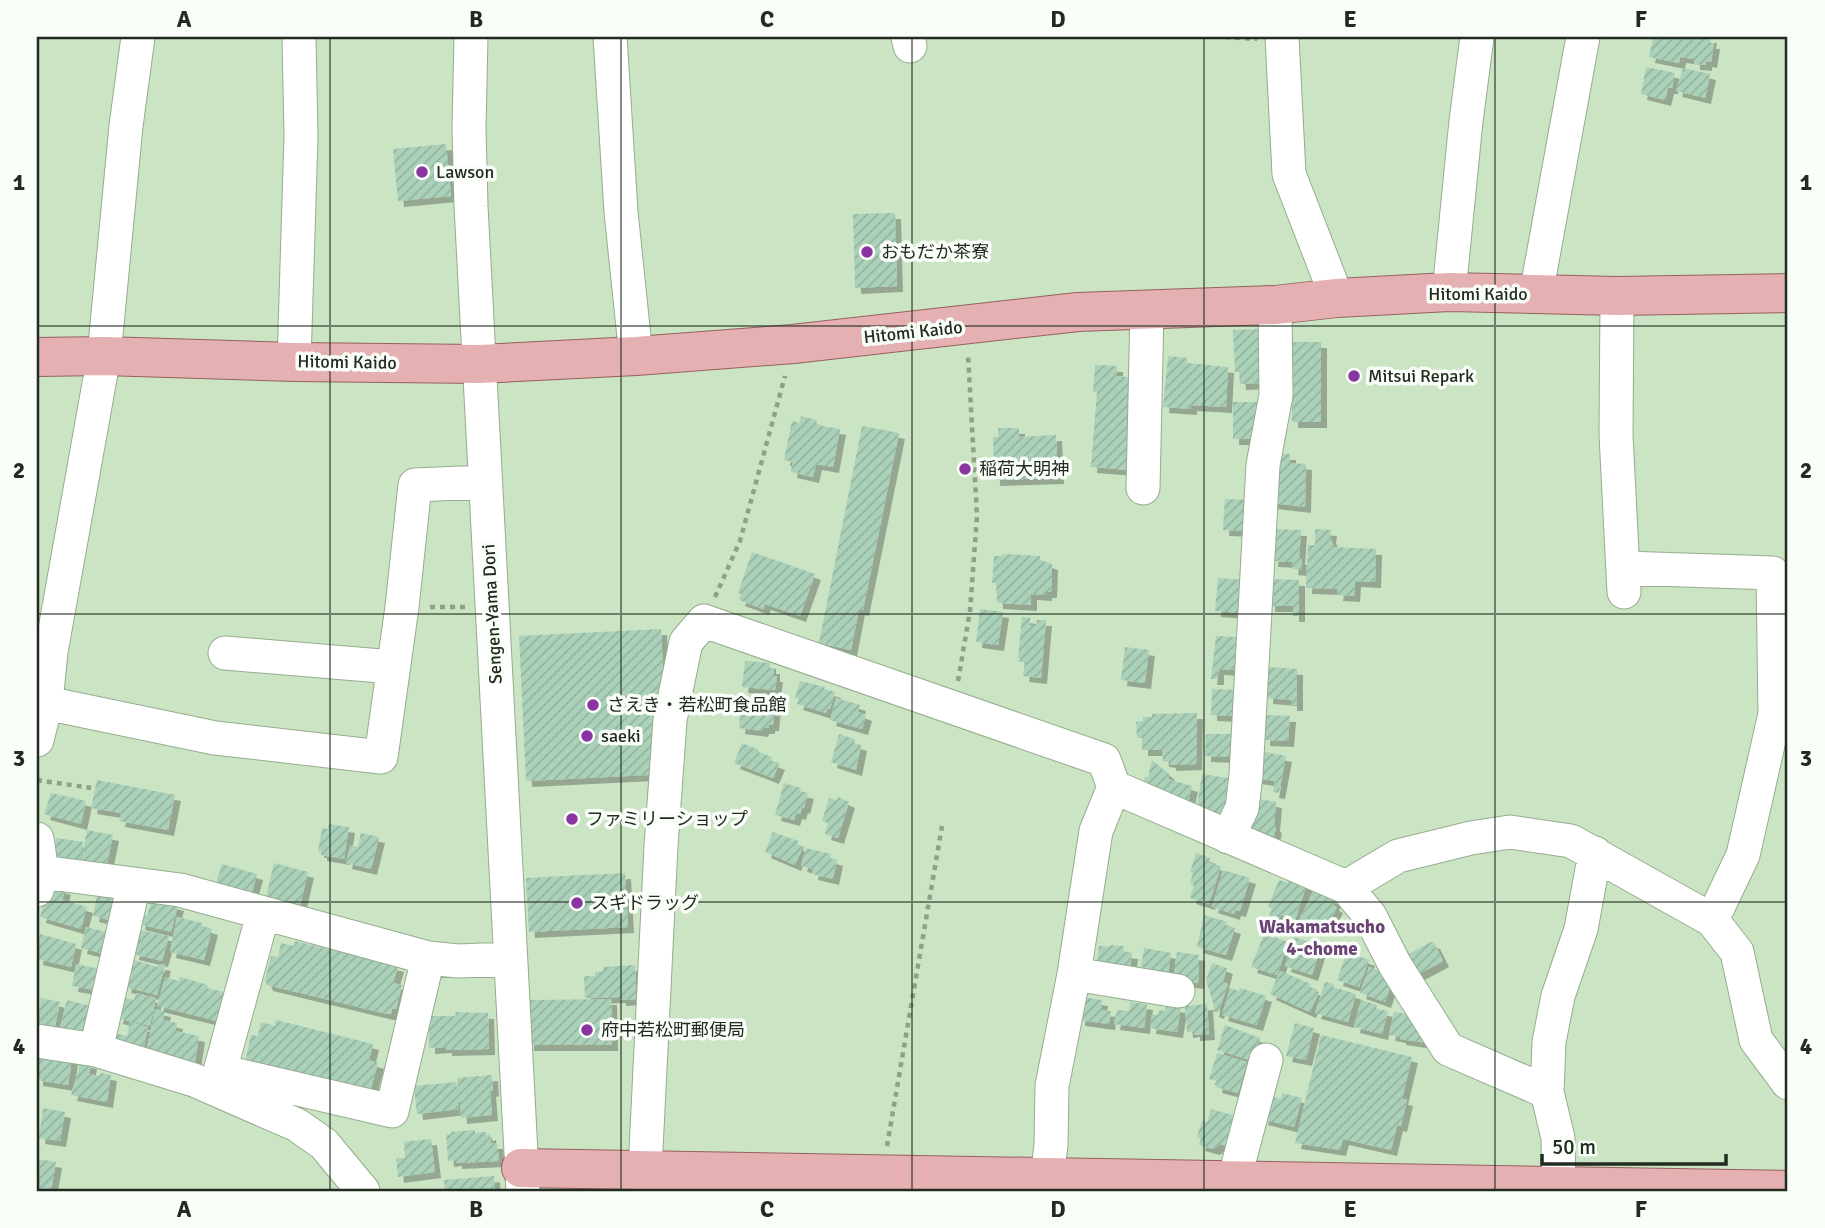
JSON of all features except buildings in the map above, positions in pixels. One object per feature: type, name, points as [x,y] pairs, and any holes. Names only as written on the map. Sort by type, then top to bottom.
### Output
[{"type":"main road","name":"Hitomi Kaido","points":[[37,357],[480,364],[793,344],[1078,312],[1275,305],[1338,298],[1449,292],[1617,296],[1788,293]]},
{"type":"main road","points":[[522,1180],[645,1170],[882,1174],[1048,1184],[1234,1180],[1299,1186],[1788,1190]]},
{"type":"street","points":[[37,740],[46,703],[44,657],[103,356],[126,125],[138,37]]},
{"type":"street","points":[[294,362],[301,136],[299,37]]},
{"type":"street","name":"Sengen-Yama Dori","points":[[471,37],[471,206],[522,1180]]},
{"type":"street","points":[[610,37],[620,200],[636,356]]},
{"type":"street","points":[[1282,37],[1289,174],[1338,298]]},
{"type":"street","points":[[1449,292],[1477,37]]},
{"type":"street","points":[[1536,294],[1583,37]]},
{"type":"street","points":[[1617,296],[1616,435],[1624,580],[1773,573],[1782,714],[1743,855],[1712,920]]},
{"type":"street","points":[[1228,837],[1242,808],[1246,775],[1263,465],[1276,395],[1275,305]]},
{"type":"street","points":[[1143,488],[1147,310]]},
{"type":"street","points":[[46,703],[215,737],[381,757],[402,607],[415,485],[485,482]]},
{"type":"street","points":[[645,1170],[670,720],[686,642],[704,621],[1104,760],[1114,787],[1096,831],[1074,974],[1052,1086],[1048,1184]]},
{"type":"street","points":[[225,653],[393,667]]},
{"type":"street","points":[[1114,787],[1346,887],[1370,916],[1395,965],[1448,1049],[1547,1092]]},
{"type":"street","points":[[1346,887],[1398,856],[1471,838],[1510,832],[1571,841],[1712,920],[1737,952],[1756,1040],[1788,1083]]},
{"type":"street","points":[[37,839],[39,881],[134,884],[180,890],[428,958],[458,961],[509,959]]},
{"type":"street","points":[[1559,1189],[1558,1138],[1547,1092],[1549,1042],[1558,996],[1581,929],[1595,853]]},
{"type":"street","points":[[96,1050],[134,884]]},
{"type":"street","points":[[262,914],[220,1071],[392,1111],[428,958]]},
{"type":"street","points":[[1074,974],[1178,991]]},
{"type":"street","points":[[37,1041],[96,1050],[194,1080],[297,1125],[324,1144],[363,1191]]},
{"type":"street","points":[[1234,1180],[1266,1060]]},
{"type":"path","points":[[953,708],[970,611],[977,516],[966,326]]},
{"type":"path","points":[[704,621],[740,541],[793,344]]},
{"type":"path","points":[[402,607],[492,607]]},
{"type":"path","points":[[37,780],[91,788]]},
{"type":"path","points":[[882,1174],[942,827]]},
{"type":"place","name":"Lawson","points":[[422,172]]},
{"type":"place","name":"おもだか茶寮","points":[[867,252]]},
{"type":"place","name":"Mitsui Repark","points":[[1354,376]]},
{"type":"place","name":"稲荷大明神","points":[[965,469]]},
{"type":"place","name":"さえき・若松町食品館","points":[[593,705]]},
{"type":"place","name":"saeki","points":[[587,736]]},
{"type":"place","name":"ファミリーショップ","points":[[572,819]]},
{"type":"place","name":"スギドラッグ","points":[[577,903]]},
{"type":"place","name":"府中若松町郵便局","points":[[587,1030]]},
{"type":"district","name":"Wakamatsucho 4-chome","points":[[1322,937]]}]
